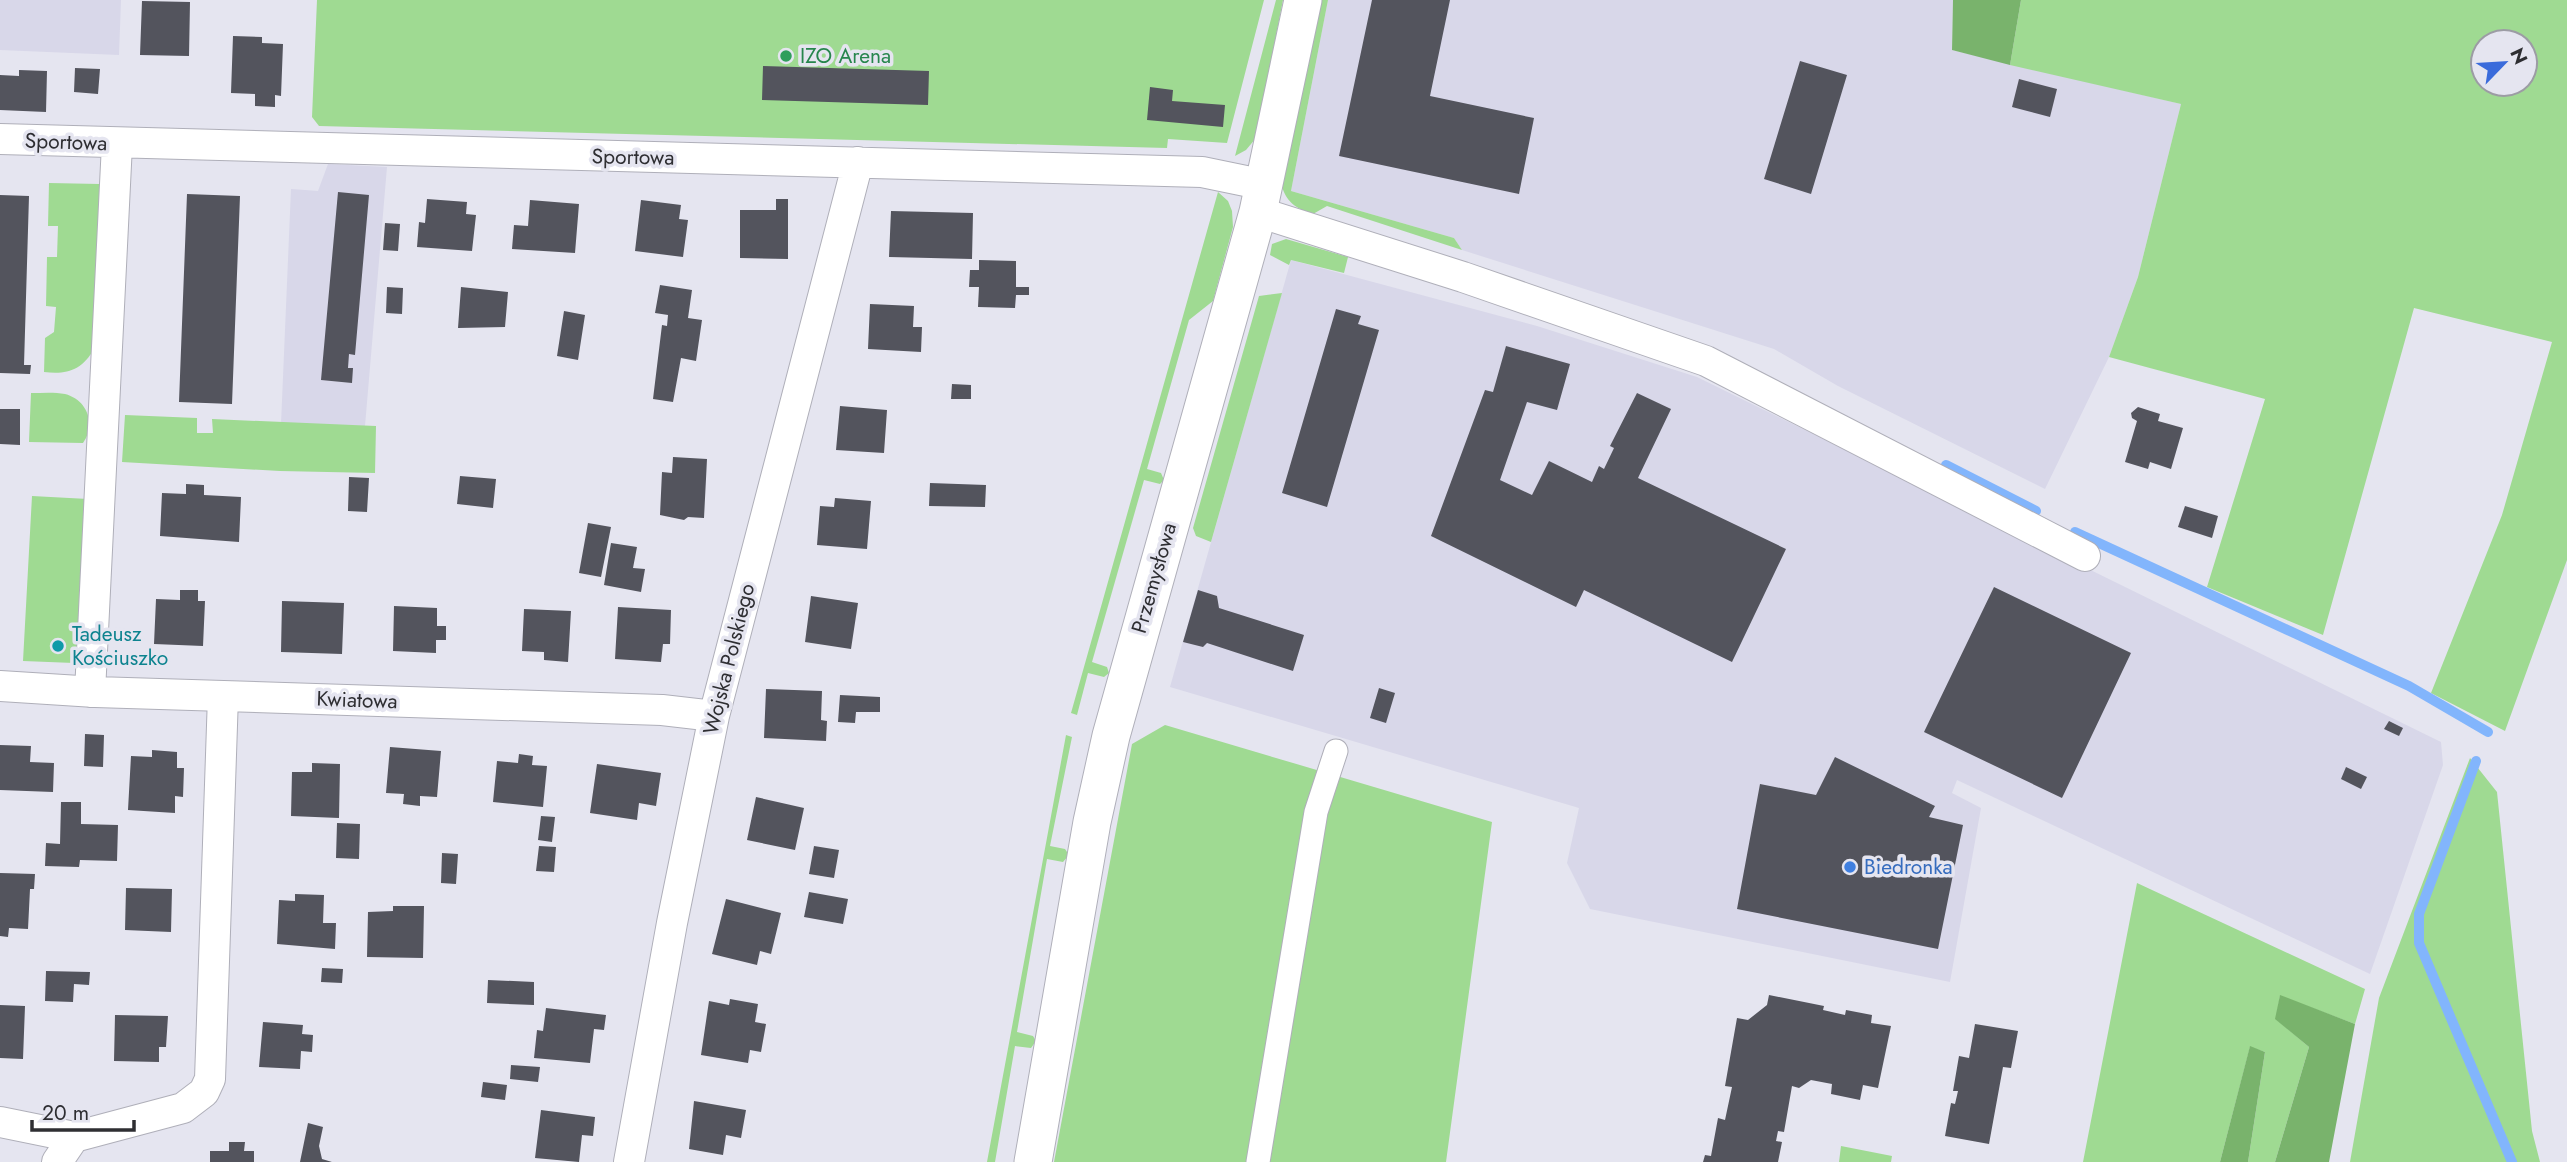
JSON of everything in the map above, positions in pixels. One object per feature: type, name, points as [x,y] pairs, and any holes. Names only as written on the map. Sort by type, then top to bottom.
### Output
[{"type":"street","name":"Przemysłowa","points":[[1033,1162],[1092,822],[1117,713],[1262,198],[1303,0]]},
{"type":"street","name":"Sportowa","points":[[0,139],[1202,172],[1450,273],[1706,361],[2085,556]]},
{"type":"street","points":[[90,692],[117,144]]},
{"type":"street","name":"Wojska Polskiego","points":[[629,1162],[672,923],[714,716],[858,162]]},
{"type":"street","name":"Kwiatowa","points":[[0,686],[90,692],[662,710],[714,716]]},
{"type":"street","points":[[0,1122],[74,1137],[183,1108],[204,1092],[210,1079],[223,696]]},
{"type":"street","points":[[1258,1162],[1316,812],[1336,751]]},
{"type":"street","points":[[57,1162],[74,1137]]},
{"type":"shaded area","points":[[0,0],[121,0],[119,55],[0,50]]},
{"type":"shaded area","points":[[1328,0],[1953,0],[1952,50],[2181,104],[2138,277],[2109,357],[2045,489],[1838,386],[1774,349],[1462,250],[1454,238],[1291,191]]},
{"type":"shaded area","points":[[328,164],[387,167],[365,426],[281,424],[291,189],[318,191]]},
{"type":"shaded area","points":[[1291,260],[1537,326],[1697,377],[2441,742],[2443,765],[2370,974],[1957,780],[1952,793],[1981,808],[1950,982],[1590,909],[1567,863],[1579,808],[1170,687]]},
{"type":"green space","name":"IZO Arena","points":[[317,0],[1264,0],[1227,143],[1168,139],[1167,148],[319,126],[312,117]]},
{"type":"green space","points":[[1276,0],[1283,0],[1256,138],[1246,150],[1235,156]]},
{"type":"green space","points":[[1316,0],[1328,0],[1291,191],[1454,238],[1462,250],[1327,206],[1313,214],[1296,207],[1285,195],[1281,183]]},
{"type":"green space","points":[[1953,0],[2021,0],[2010,65],[1952,50]]},
{"type":"green space","points":[[2021,0],[2567,0],[2567,560],[2505,731],[2431,693],[2502,515],[2552,342],[2414,308],[2323,635],[2207,587],[2265,399],[2109,357],[2138,277],[2181,104],[2010,65]]},
{"type":"green space","points":[[49,183],[100,184],[94,349],[79,366],[60,373],[44,372],[45,338],[54,332],[56,307],[46,306],[47,257],[57,257],[58,226],[48,226]]},
{"type":"green space","points":[[1218,192],[1228,201],[1233,227],[1213,301],[1189,320],[1147,469],[1161,473],[1164,480],[1160,484],[1144,480],[1092,662],[1107,667],[1109,673],[1104,677],[1088,673],[1077,715],[1071,713]]},
{"type":"green space","points":[[1286,239],[1348,257],[1344,273],[1291,260],[1289,265],[1270,255],[1272,244]]},
{"type":"green space","points":[[1282,293],[1211,542],[1196,536],[1193,528],[1259,296]]},
{"type":"green space","points":[[31,393],[65,394],[79,402],[88,414],[89,421],[89,429],[83,443],[29,442]]},
{"type":"green space","points":[[125,415],[197,418],[197,433],[213,433],[212,419],[376,426],[375,473],[280,471],[122,462]]},
{"type":"green space","points":[[32,496],[88,499],[79,657],[74,663],[23,661]]},
{"type":"green space","points":[[1165,725],[1492,822],[1446,1162],[1054,1162],[1132,744]]},
{"type":"green space","points":[[1066,735],[1072,737],[1050,846],[1065,849],[1069,855],[1063,862],[1047,859],[1017,1032],[1033,1036],[1036,1041],[1031,1048],[1015,1046],[995,1162],[987,1162]]},
{"type":"green space","points":[[2470,758],[2497,792],[2532,1131],[2540,1162],[2350,1162],[2379,998]]},
{"type":"green space","points":[[2137,883],[2365,989],[2355,1024],[2280,996],[2276,1019],[2309,1047],[2275,1162],[2248,1162],[2265,1052],[2250,1047],[2220,1162],[2083,1162]]},
{"type":"green space","points":[[2280,995],[2355,1024],[2329,1162],[2275,1162],[2309,1047],[2275,1019]]},
{"type":"green space","points":[[2250,1046],[2265,1052],[2248,1162],[2220,1162]]},
{"type":"green space","points":[[1841,1146],[1892,1156],[1891,1162],[1839,1162]]},
{"type":"building","points":[[1372,0],[1450,0],[1430,96],[1534,118],[1519,194],[1339,156]]},
{"type":"building","points":[[142,1],[190,2],[189,56],[140,55]]},
{"type":"building","points":[[233,36],[262,37],[262,43],[283,44],[281,96],[275,95],[275,107],[255,106],[255,94],[231,93]]},
{"type":"building","points":[[1800,61],[1847,75],[1811,194],[1764,179]]},
{"type":"building","points":[[763,66],[929,71],[928,105],[762,100]]},
{"type":"building","points":[[75,68],[100,69],[98,94],[74,92]]},
{"type":"building","points":[[19,70],[47,71],[46,112],[0,110],[0,75],[19,76]]},
{"type":"building","points":[[2019,79],[2057,89],[2050,117],[2012,107]]},
{"type":"building","points":[[1150,87],[1173,90],[1172,101],[1225,105],[1223,127],[1147,120]]},
{"type":"building","points":[[338,192],[369,195],[355,355],[349,354],[348,368],[353,368],[352,383],[321,380]]},
{"type":"building","points":[[187,194],[240,196],[232,404],[179,402]]},
{"type":"building","points":[[0,195],[29,196],[24,365],[31,365],[30,374],[0,373]]},
{"type":"building","points":[[427,199],[467,202],[466,214],[476,215],[472,251],[417,247],[419,222],[425,223]]},
{"type":"building","points":[[776,199],[788,199],[788,259],[740,258],[740,210],[776,210]]},
{"type":"building","points":[[530,200],[579,204],[575,253],[512,249],[514,225],[528,226]]},
{"type":"building","points":[[641,200],[681,205],[679,219],[688,220],[683,257],[635,251]]},
{"type":"building","points":[[891,211],[973,213],[972,259],[889,257]]},
{"type":"building","points":[[385,223],[400,224],[398,251],[383,250]]},
{"type":"building","points":[[979,260],[1016,261],[1016,287],[1029,287],[1029,295],[1016,295],[1015,308],[978,307],[979,287],[969,287],[970,270],[979,270]]},
{"type":"building","points":[[660,285],[692,290],[688,318],[702,320],[696,361],[681,358],[673,402],[653,399],[662,325],[667,326],[668,315],[655,313]]},
{"type":"building","points":[[387,287],[403,288],[402,314],[386,313]]},
{"type":"building","points":[[461,287],[508,292],[505,327],[458,328]]},
{"type":"building","points":[[870,304],[914,306],[913,327],[922,327],[921,352],[868,349]]},
{"type":"building","points":[[1336,309],[1361,316],[1358,324],[1379,330],[1327,507],[1282,493]]},
{"type":"building","points":[[564,311],[585,315],[578,360],[557,356]]},
{"type":"building","points":[[1506,346],[1570,364],[1557,410],[1527,402],[1500,480],[1532,495],[1549,461],[1592,482],[1599,466],[1604,469],[1614,448],[1610,446],[1637,393],[1671,409],[1638,478],[1786,549],[1732,662],[1584,590],[1576,607],[1431,536],[1485,390],[1493,392]]},
{"type":"building","points":[[952,384],[971,385],[971,399],[951,399]]},
{"type":"building","points":[[840,406],[887,410],[884,453],[836,450]]},
{"type":"building","points":[[2138,407],[2160,414],[2158,421],[2183,428],[2171,469],[2150,462],[2148,469],[2125,462],[2137,421],[2132,418],[2131,413]]},
{"type":"building","points":[[0,409],[20,409],[20,445],[0,444]]},
{"type":"building","points":[[673,457],[707,459],[704,518],[688,517],[684,520],[660,515],[662,472],[672,473]]},
{"type":"building","points":[[460,476],[496,479],[493,508],[457,504]]},
{"type":"building","points":[[349,477],[369,478],[367,512],[348,511]]},
{"type":"building","points":[[930,483],[986,485],[985,507],[929,506]]},
{"type":"building","points":[[186,484],[204,485],[204,495],[241,497],[239,542],[160,536],[162,493],[186,494]]},
{"type":"building","points":[[835,498],[871,501],[867,549],[817,545],[820,506],[834,507]]},
{"type":"building","points":[[2185,506],[2218,516],[2212,538],[2178,527]]},
{"type":"building","points":[[588,523],[611,527],[601,577],[579,573]]},
{"type":"building","points":[[611,543],[637,547],[633,568],[645,569],[641,592],[604,585]]},
{"type":"building","points":[[1994,587],[2131,653],[2062,798],[1924,732]]},
{"type":"building","points":[[180,590],[198,590],[198,601],[205,601],[203,646],[154,644],[156,599],[180,600]]},
{"type":"building","points":[[1198,590],[1217,596],[1219,608],[1304,635],[1293,671],[1207,643],[1203,647],[1183,642]]},
{"type":"building","points":[[811,596],[858,603],[851,649],[805,642]]},
{"type":"building","points":[[282,601],[344,603],[342,654],[281,652]]},
{"type":"building","points":[[394,606],[437,608],[437,626],[446,626],[446,640],[436,640],[436,653],[393,651]]},
{"type":"building","points":[[618,607],[671,610],[670,644],[663,644],[661,662],[615,659]]},
{"type":"building","points":[[524,609],[571,611],[568,662],[544,660],[544,652],[522,651]]},
{"type":"building","points":[[1379,688],[1395,693],[1386,723],[1370,718]]},
{"type":"building","points":[[766,689],[822,691],[821,720],[827,721],[826,741],[764,738]]},
{"type":"building","points":[[840,695],[880,697],[880,712],[856,712],[855,723],[838,722]]},
{"type":"building","points":[[2389,721],[2403,728],[2399,736],[2384,729]]},
{"type":"building","points":[[85,734],[104,735],[103,767],[84,766]]},
{"type":"building","points":[[0,745],[31,746],[30,762],[54,763],[53,792],[0,790]]},
{"type":"building","points":[[390,747],[441,751],[437,797],[420,796],[420,806],[403,804],[404,794],[386,793]]},
{"type":"building","points":[[152,750],[177,752],[177,768],[184,768],[183,797],[175,796],[175,813],[128,810],[131,756],[152,757]]},
{"type":"building","points":[[519,754],[533,756],[532,765],[547,766],[543,807],[493,802],[497,761],[518,763]]},
{"type":"building","name":"Biedronka","points":[[1835,757],[1935,806],[1929,817],[1963,825],[1938,949],[1737,909],[1760,784],[1816,795]]},
{"type":"building","points":[[312,763],[340,764],[339,818],[291,816],[292,772],[312,772]]},
{"type":"building","points":[[597,764],[661,773],[656,806],[639,803],[637,820],[590,813]]},
{"type":"building","points":[[2346,767],[2367,777],[2361,789],[2341,779]]},
{"type":"building","points":[[756,797],[804,808],[795,850],[747,840]]},
{"type":"building","points":[[61,802],[81,802],[81,824],[118,825],[117,861],[80,860],[79,867],[45,866],[46,843],[60,844]]},
{"type":"building","points":[[541,816],[555,817],[552,842],[538,840]]},
{"type":"building","points":[[337,823],[360,824],[359,859],[336,858]]},
{"type":"building","points":[[539,846],[556,847],[554,872],[536,871]]},
{"type":"building","points":[[814,846],[839,850],[834,878],[809,874]]},
{"type":"building","points":[[442,853],[458,854],[456,884],[441,883]]},
{"type":"building","points":[[0,873],[35,874],[34,889],[30,889],[28,929],[9,928],[8,937],[0,936]]},
{"type":"building","points":[[126,888],[172,889],[171,932],[125,930]]},
{"type":"building","points":[[809,892],[848,899],[843,924],[804,917]]},
{"type":"building","points":[[295,894],[324,895],[323,923],[336,923],[335,949],[277,944],[279,900],[295,901]]},
{"type":"building","points":[[726,899],[781,913],[771,954],[760,951],[757,965],[712,954]]},
{"type":"building","points":[[393,906],[424,906],[423,958],[367,957],[368,912],[393,911]]},
{"type":"building","points":[[322,968],[343,969],[342,983],[321,982]]},
{"type":"building","points":[[46,971],[90,972],[89,985],[74,984],[73,1002],[45,1001]]},
{"type":"building","points":[[488,980],[534,982],[534,1005],[487,1003]]},
{"type":"building","points":[[1769,995],[1824,1006],[1823,1010],[1845,1015],[1846,1010],[1872,1015],[1871,1023],[1891,1026],[1878,1088],[1863,1085],[1860,1100],[1831,1094],[1832,1084],[1811,1080],[1799,1088],[1792,1086],[1784,1132],[1778,1131],[1776,1141],[1782,1142],[1778,1162],[1703,1162],[1705,1155],[1711,1156],[1718,1118],[1725,1120],[1732,1087],[1725,1086],[1737,1018],[1748,1020],[1767,1005]]},
{"type":"building","points":[[730,999],[758,1004],[755,1022],[766,1024],[761,1052],[750,1050],[748,1063],[701,1055],[709,1001],[729,1005]]},
{"type":"building","points":[[0,1005],[25,1006],[23,1059],[0,1058]]},
{"type":"building","points":[[546,1008],[606,1015],[604,1030],[594,1029],[590,1063],[534,1058],[537,1030],[543,1031]]},
{"type":"building","points":[[115,1015],[168,1016],[166,1047],[159,1047],[159,1062],[114,1061]]},
{"type":"building","points":[[263,1022],[303,1025],[302,1034],[313,1035],[312,1052],[301,1051],[300,1069],[259,1067]]},
{"type":"building","points":[[1975,1024],[2018,1031],[2011,1068],[2003,1067],[1989,1144],[1945,1136],[1951,1103],[1955,1104],[1958,1091],[1953,1091],[1959,1056],[1969,1058]]},
{"type":"building","points":[[511,1065],[540,1067],[538,1082],[510,1079]]},
{"type":"building","points":[[483,1082],[507,1085],[505,1100],[481,1097]]},
{"type":"building","points":[[694,1101],[746,1110],[741,1138],[726,1135],[723,1155],[689,1149]]},
{"type":"building","points":[[541,1110],[595,1117],[593,1136],[582,1135],[579,1162],[535,1158]]},
{"type":"building","points":[[308,1123],[323,1127],[319,1146],[322,1159],[332,1162],[300,1162]]},
{"type":"building","points":[[229,1142],[245,1142],[244,1151],[254,1151],[254,1162],[210,1162],[210,1151],[229,1151]]},
{"type":"waterway","points":[[1946,465],[2036,511]]},
{"type":"waterway","points":[[2075,532],[2409,686],[2488,732]]},
{"type":"waterway","points":[[2476,761],[2419,914],[2419,943],[2512,1162]]},
{"type":"place","name":"IZO Arena","points":[[786,56]]},
{"type":"place","name":"Tadeusz Kościuszko","points":[[58,646]]},
{"type":"place","name":"Biedronka","points":[[1850,867]]}]
